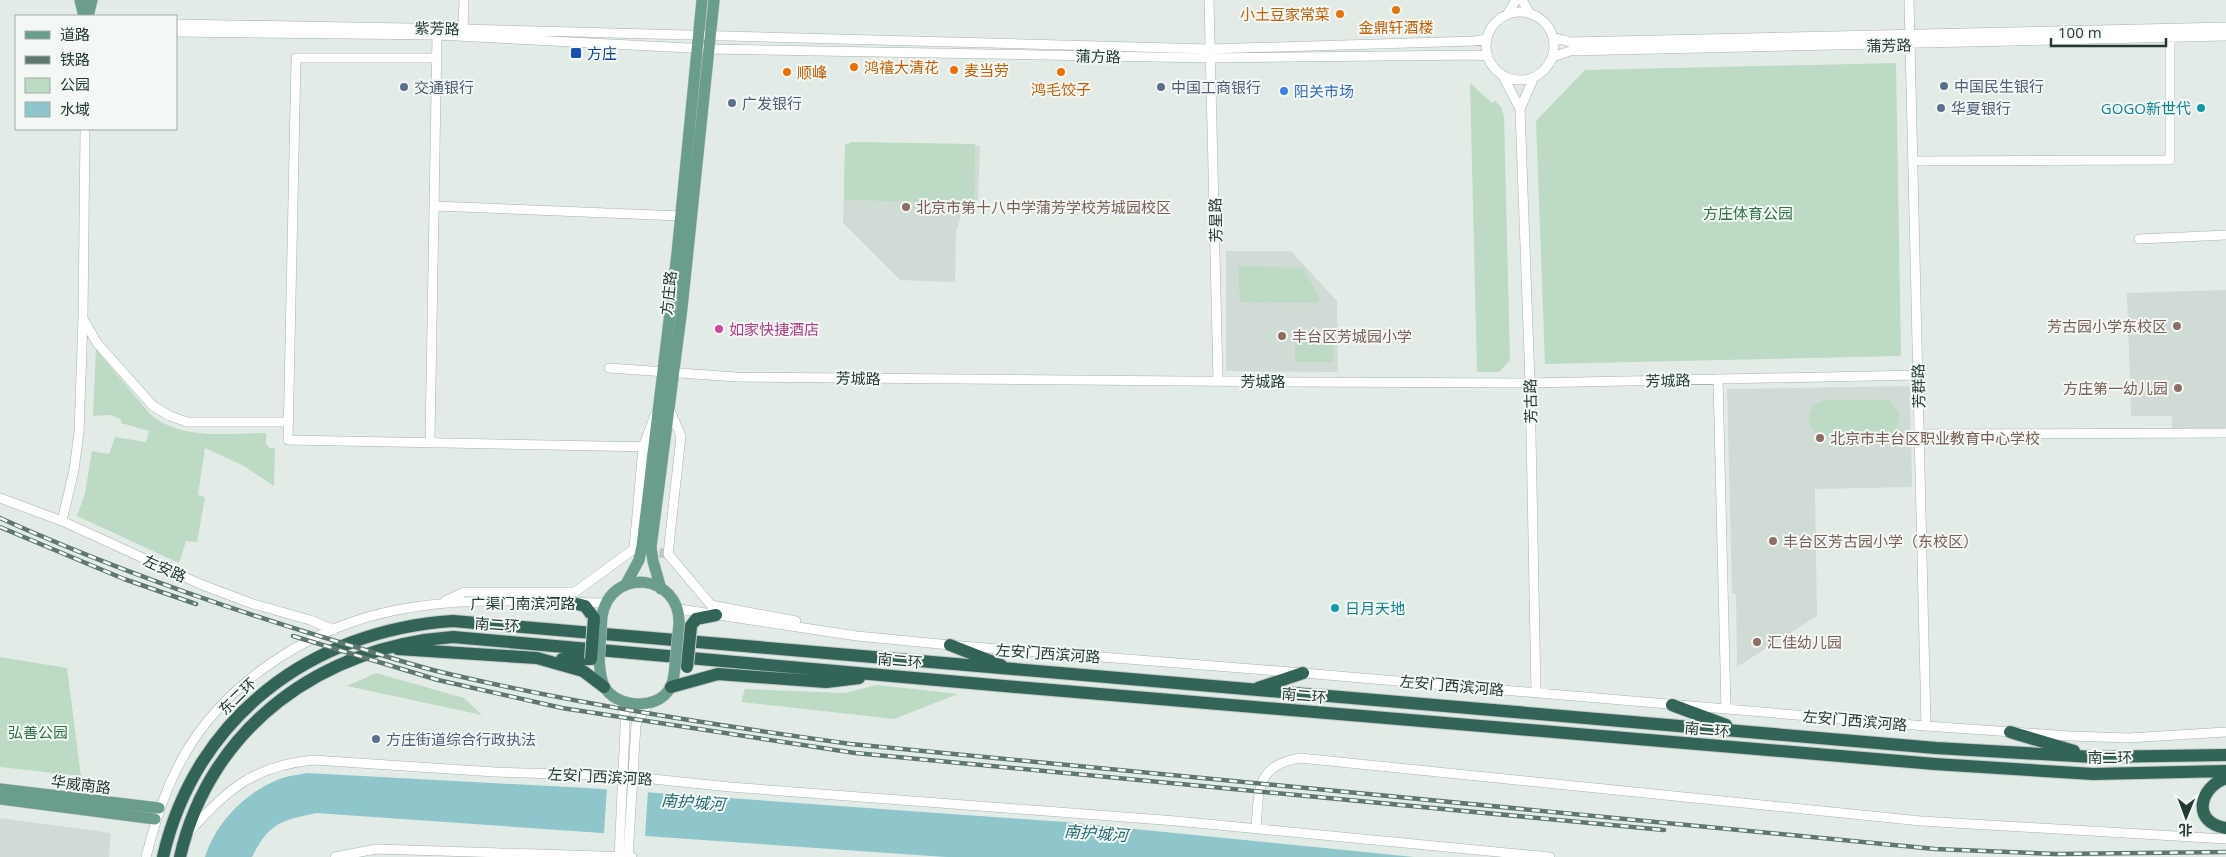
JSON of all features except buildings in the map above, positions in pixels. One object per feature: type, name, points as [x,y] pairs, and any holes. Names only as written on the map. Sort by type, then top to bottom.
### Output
[{"type":"highway","points":[[381,649],[452,651],[537,658],[595,659],[598,617],[585,606],[573,603]]},
{"type":"highway","points":[[716,615],[696,618],[685,625],[681,666],[697,673],[826,682],[888,676]]},
{"type":"highway","name":"南二环","points":[[401,627],[453,621],[481,622],[1017,671],[1936,748],[2093,757],[2226,755]]},
{"type":"highway","name":"东二环","points":[[163,857],[185,794],[202,761],[240,712],[261,693],[315,658],[376,634],[401,627]]},
{"type":"highway","name":"南二环","points":[[381,649],[429,639],[480,638],[888,676],[1935,764],[2093,774],[2226,771]]},
{"type":"highway","points":[[950,646],[1017,671]]},
{"type":"highway","name":"东二环","points":[[180,857],[184,837],[216,769],[251,724],[276,702],[322,672],[381,649]]},
{"type":"highway","points":[[537,658],[583,671],[604,687]]},
{"type":"highway","points":[[1252,690],[1303,673]]},
{"type":"highway","points":[[671,687],[718,674]]},
{"type":"highway","points":[[1672,705],[1743,731]]},
{"type":"highway","points":[[2010,732],[2093,757]]},
{"type":"highway","points":[[2226,778],[2210,786],[2202,801],[2204,814],[2207,819],[2217,826],[2226,828]]},
{"type":"main road","points":[[80,0],[84,15]]},
{"type":"main road","points":[[88,15],[92,0]]},
{"type":"main road","name":"方庄路","points":[[661,588],[653,561],[652,547],[663,405],[702,0]]},
{"type":"main road","name":"方庄路","points":[[667,373],[682,308],[714,0]]},
{"type":"main road","name":"方庄路","points":[[626,584],[638,560],[642,546],[648,447],[663,405]]},
{"type":"main road","points":[[598,617],[604,603],[614,591],[626,584],[636,582],[651,583],[671,596],[679,609],[685,625]]},
{"type":"main road","points":[[595,659],[604,687],[618,700],[635,704],[649,703],[664,696],[671,687],[681,666]]},
{"type":"main road","name":"华威南路","points":[[0,789],[157,813]]},
{"type":"main road","name":"华威南路","points":[[0,799],[157,813]]},
{"type":"street","points":[[463,29],[464,0]]},
{"type":"street","name":"芳星路","points":[[1209,0],[1218,381]]},
{"type":"street","points":[[1516,0],[1507,15],[1493,26],[1487,39],[1488,56],[1494,68],[1503,76],[1520,109]]},
{"type":"street","points":[[1522,0],[1530,14]]},
{"type":"street","points":[[1909,0],[1910,35]]},
{"type":"street","points":[[1507,15],[1519,12],[1530,14],[1547,24],[1553,37],[1553,57],[1547,68],[1534,78],[1520,109]]},
{"type":"street","name":"紫芳路","points":[[178,24],[710,36]]},
{"type":"street","name":"蒲芳路","points":[[1553,37],[1570,42],[2226,27]]},
{"type":"street","name":"紫芳路","points":[[178,32],[438,36],[709,49]]},
{"type":"street","name":"芳群路","points":[[1910,35],[1926,726]]},
{"type":"street","points":[[430,441],[438,36]]},
{"type":"street","name":"蒲方路","points":[[710,36],[1210,54],[1487,39]]},
{"type":"street","name":"蒲芳路","points":[[1553,57],[1570,51],[1910,45],[2226,36]]},
{"type":"street","points":[[1913,161],[2170,160],[2170,38]]},
{"type":"street","name":"蒲方路","points":[[709,49],[1488,56]]},
{"type":"street","points":[[438,58],[296,58],[288,440],[430,441],[648,447],[634,549],[575,592],[464,592],[440,604]]},
{"type":"street","points":[[1503,76],[1521,80],[1534,78]]},
{"type":"street","name":"芳古路","points":[[1520,109],[1530,383],[1536,692]]},
{"type":"street","points":[[62,521],[74,470],[79,432],[83,319],[85,130]]},
{"type":"street","points":[[435,206],[681,216]]},
{"type":"street","points":[[2138,238],[2226,234]]},
{"type":"street","points":[[83,319],[98,343],[147,399],[170,416],[187,422],[289,422]]},
{"type":"street","name":"芳城路","points":[[609,368],[736,377],[1530,383],[1918,375]]},
{"type":"street","points":[[1718,378],[1726,709]]},
{"type":"street","points":[[663,405],[681,436],[668,554],[711,605],[790,620],[857,636]]},
{"type":"street","points":[[1919,434],[2226,433]]},
{"type":"street","name":"左安路","points":[[0,498],[62,521],[200,584],[250,603],[310,620],[334,630]]},
{"type":"street","name":"广渠门南滨河路","points":[[146,857],[157,813],[187,751],[227,700],[250,679],[276,660],[307,642],[334,630],[397,610],[440,604],[486,602],[604,603]]},
{"type":"street","name":"左安门西滨河路","points":[[679,609],[857,636],[950,646],[1536,692],[1926,726],[2128,738],[2226,732]]},
{"type":"street","points":[[618,700],[624,715],[628,781]]},
{"type":"street","points":[[335,857],[376,848],[436,852],[625,857],[624,843],[628,781],[636,724],[649,703]]},
{"type":"street","points":[[1256,828],[1259,788],[1264,778],[1279,765],[1300,758],[1920,821],[2226,839]]},
{"type":"street","name":"左安门西滨河路","points":[[184,837],[216,802],[240,784],[265,770],[289,763],[313,760],[749,788],[1256,828],[1550,857]]},
{"type":"street","points":[[436,852],[456,857]]},
{"type":"shaded area","name":"北京市第十八中学蒲芳学校芳城园校区","points":[[852,142],[980,146],[978,200],[961,215],[956,232],[955,282],[900,280],[843,223],[845,145]]},
{"type":"shaded area","name":"丰台区芳城园小学","points":[[1226,251],[1291,251],[1337,301],[1338,372],[1226,371]]},
{"type":"shaded area","points":[[2226,290],[2226,429],[2172,430],[2172,416],[2131,416],[2127,293]]},
{"type":"shaded area","points":[[1910,386],[1912,487],[1815,489],[1817,616],[1737,667],[1736,594],[1732,594],[1727,389]]},
{"type":"shaded area","points":[[0,818],[111,833],[109,857],[0,857]]},
{"type":"green space","name":"方庄体育公园","points":[[1896,63],[1901,356],[1545,364],[1536,121],[1585,70]]},
{"type":"green space","points":[[1470,83],[1492,103],[1495,101],[1501,107],[1504,116],[1510,360],[1499,372],[1477,372]]},
{"type":"green space","points":[[852,142],[975,144],[974,203],[844,200],[845,145]]},
{"type":"green space","points":[[1238,266],[1303,268],[1320,298],[1316,303],[1240,302]]},
{"type":"green space","points":[[1295,342],[1333,343],[1333,362],[1295,362]]},
{"type":"green space","points":[[96,349],[150,414],[163,423],[190,432],[205,434],[266,433],[266,444],[270,448],[275,448],[274,486],[244,466],[205,448],[198,495],[205,497],[197,542],[186,541],[179,563],[77,516],[85,493],[92,451],[109,454],[115,437],[146,442],[149,431],[121,423],[121,419],[110,415],[93,416]]},
{"type":"green space","points":[[1825,400],[1888,400],[1899,412],[1899,423],[1893,433],[1820,436],[1810,427],[1809,415],[1813,406]]},
{"type":"green space","name":"弘善公园","points":[[0,657],[67,668],[81,776],[0,767]]},
{"type":"green space","points":[[376,673],[464,698],[482,715],[347,686]]},
{"type":"green space","points":[[877,685],[958,694],[894,719],[741,702],[745,689],[845,693]]},
{"type":"water","name":"南护城河","points":[[307,773],[587,788],[1065,822],[1414,857],[946,857],[316,813],[293,818],[277,825],[264,837],[252,857],[205,857],[224,821],[253,793],[277,780]]},
{"type":"pier","points":[[607,787],[648,790],[645,837],[604,834]]},
{"type":"tunnel","points":[[646,551],[668,554]]},
{"type":"railway","points":[[0,518],[126,570],[298,630],[449,674],[649,714],[851,744],[1935,849],[2056,854],[2226,852]]},
{"type":"railway","points":[[0,527],[124,579],[196,604]]},
{"type":"railway","points":[[293,636],[438,680],[562,708],[855,753],[1664,830]]},
{"type":"place","name":"金鼎轩酒楼","points":[[1396,10]]},
{"type":"place","name":"小土豆家常菜","points":[[1340,14]]},
{"type":"place","name":"方庄","points":[[576,53]]},
{"type":"place","name":"鸿禧大清花","points":[[854,67]]},
{"type":"place","name":"麦当劳","points":[[954,70]]},
{"type":"place","name":"顺峰","points":[[787,72]]},
{"type":"place","name":"鸿毛饺子","points":[[1061,72]]},
{"type":"place","name":"中国民生银行","points":[[1944,86]]},
{"type":"place","name":"交通银行","points":[[404,87]]},
{"type":"place","name":"中国工商银行","points":[[1161,87]]},
{"type":"place","name":"阳关市场","points":[[1284,91]]},
{"type":"place","name":"广发银行","points":[[732,103]]},
{"type":"place","name":"华夏银行","points":[[1941,108]]},
{"type":"place","name":"GOGO新世代","points":[[2201,108]]},
{"type":"place","name":"北京市第十八中学蒲芳学校芳城园校区","points":[[906,207]]},
{"type":"place","name":"芳古园小学东校区","points":[[2177,326]]},
{"type":"place","name":"如家快捷酒店","points":[[719,329]]},
{"type":"place","name":"丰台区芳城园小学","points":[[1282,336]]},
{"type":"place","name":"方庄第一幼儿园","points":[[2178,388]]},
{"type":"place","name":"北京市丰台区职业教育中心学校","points":[[1820,438]]},
{"type":"place","name":"丰台区芳古园小学（东校区）","points":[[1773,541]]},
{"type":"place","name":"日月天地","points":[[1335,608]]},
{"type":"place","name":"汇佳幼儿园","points":[[1757,642]]},
{"type":"place","name":"方庄街道综合行政执法","points":[[376,739]]}]
